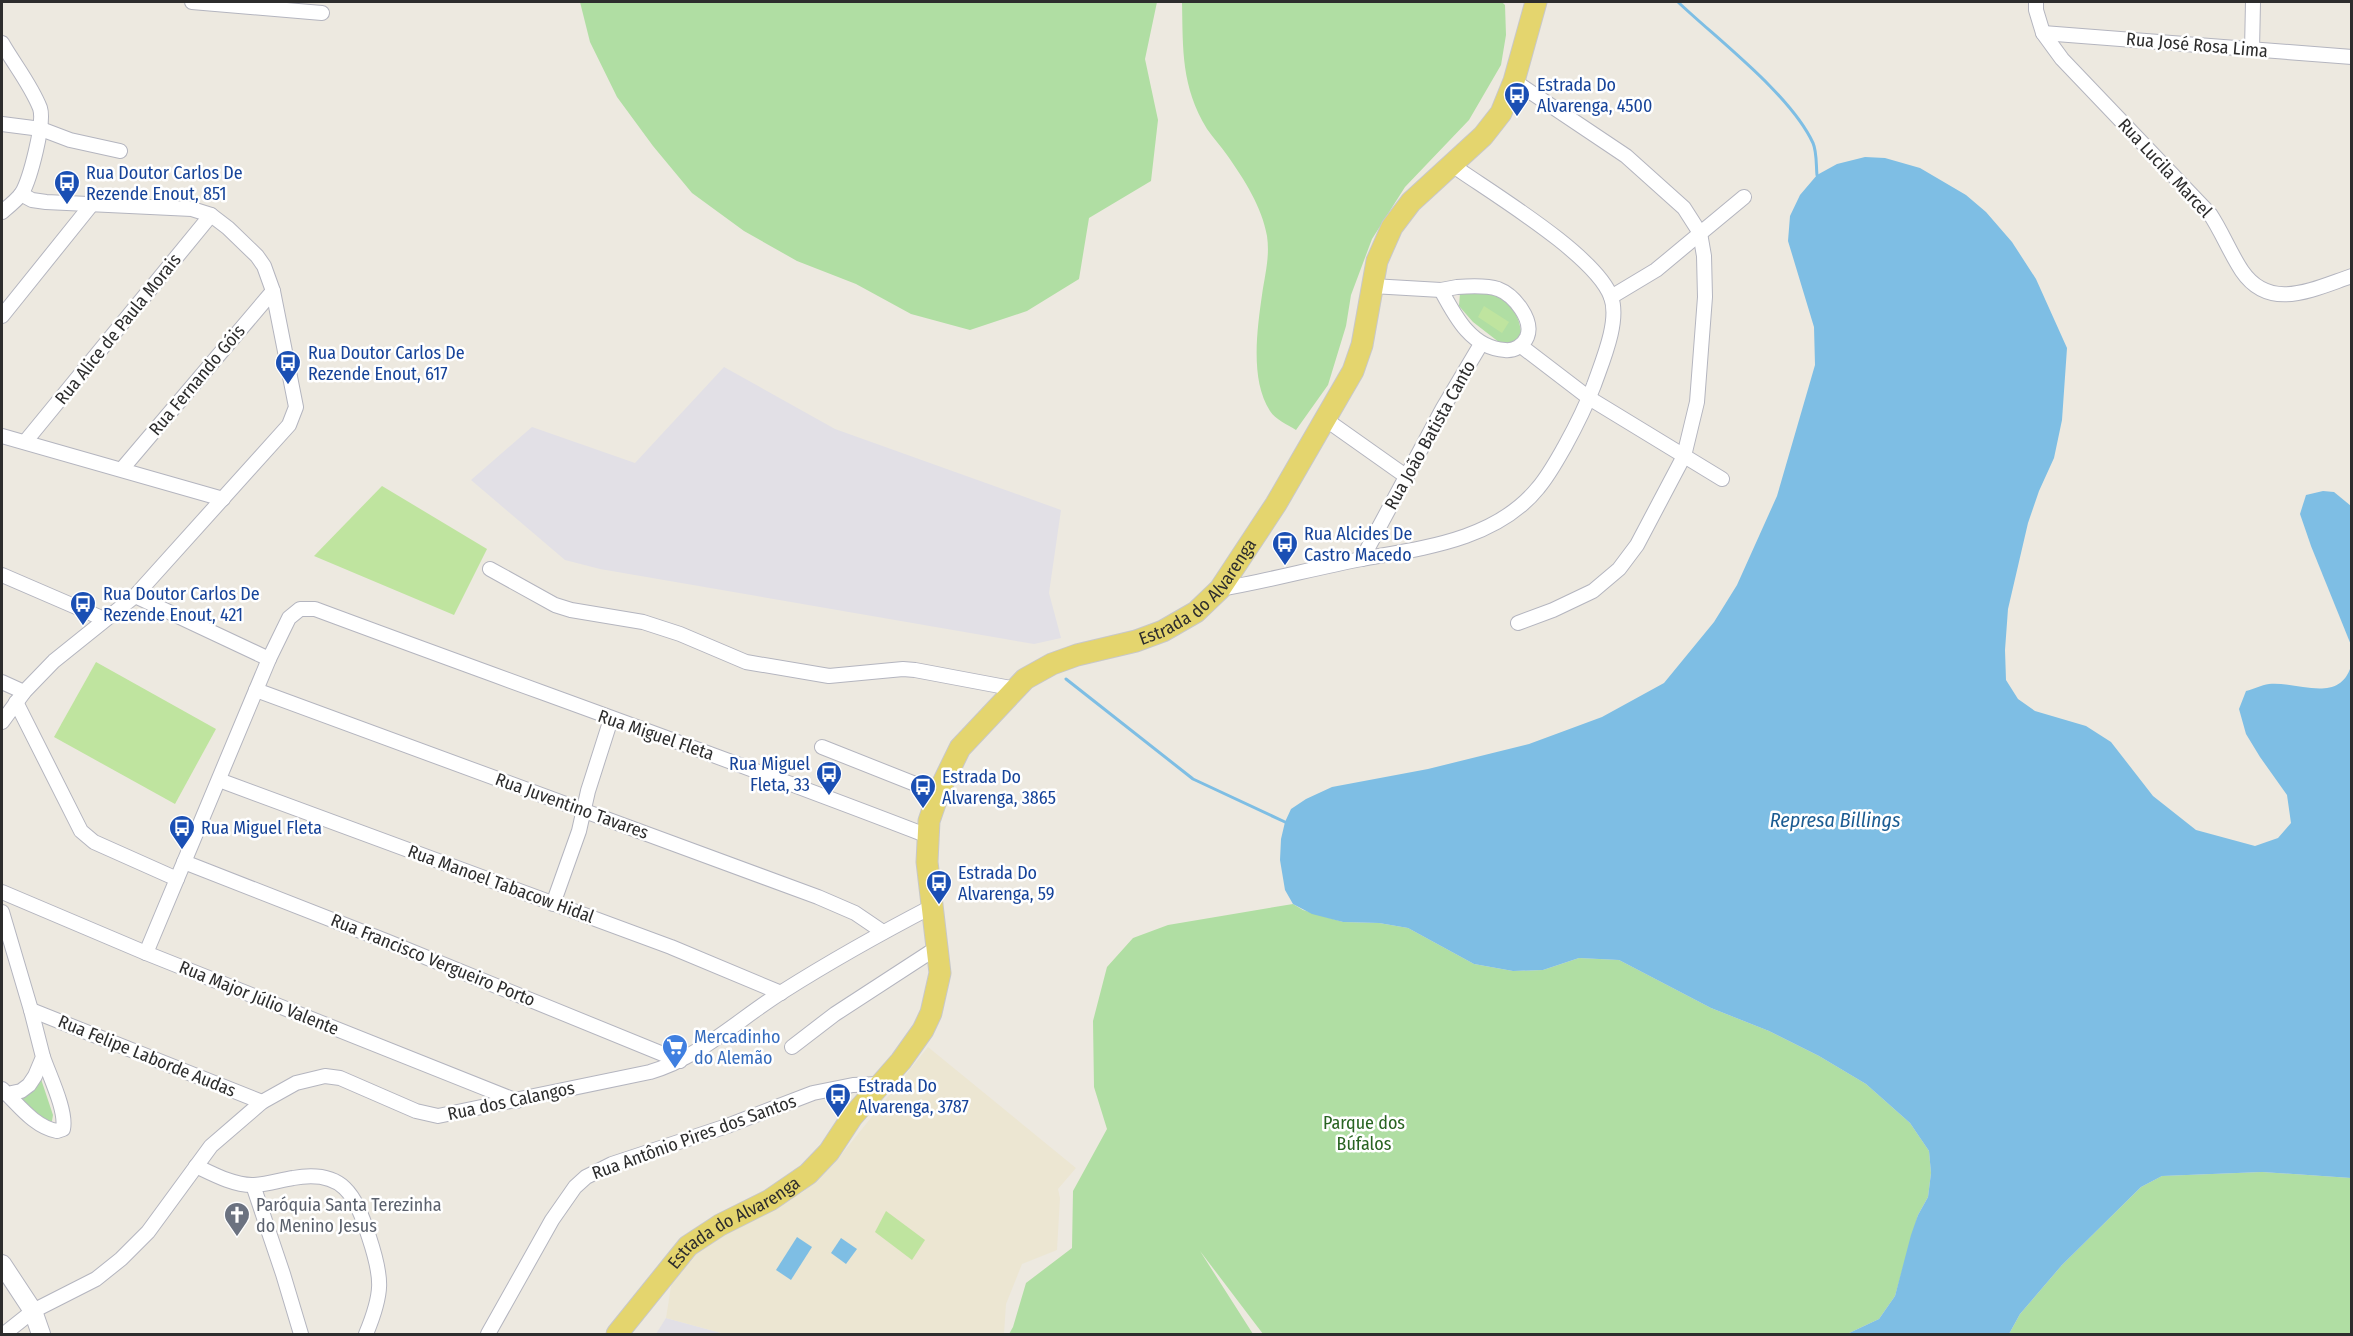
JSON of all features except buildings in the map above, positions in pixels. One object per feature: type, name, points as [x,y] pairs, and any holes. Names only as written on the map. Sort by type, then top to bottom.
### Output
[{"type":"main road","name":"Estrada do Alvarenga","points":[[616,1335],[688,1246],[770,1200],[808,1174],[835,1144],[852,1116],[912,1046],[931,1013],[940,973],[927,862],[929,821],[938,793],[960,748],[1025,679],[1062,660],[1136,641],[1163,631],[1196,612],[1220,589],[1276,504],[1353,371],[1362,345],[1377,261],[1392,226],[1411,202],[1483,136],[1501,113],[1514,81],[1536,2]]},
{"type":"main road","points":[[2,1264],[33,1311],[41,1335]]},
{"type":"street","points":[[192,2],[322,14]]},
{"type":"street","name":"Rua Lucila Marcel","points":[[2036,2],[2043,33],[2062,59],[2087,88],[2210,214],[2240,268],[2252,284],[2262,291],[2280,294],[2308,290],[2352,276]]},
{"type":"street","points":[[2252,50],[2253,2]]},
{"type":"street","name":"Rua José Rosa Lima","points":[[2043,33],[2352,57]]},
{"type":"street","points":[[2,43],[39,108],[41,129],[21,194],[2,213]]},
{"type":"street","points":[[1514,81],[1626,156],[1684,208],[1700,233],[1704,255],[1705,297],[1697,402],[1684,456],[1637,545],[1619,569],[1593,591],[1564,606],[1518,623]]},
{"type":"street","points":[[2,124],[41,129],[70,140],[120,151]]},
{"type":"street","points":[[1220,589],[1395,554],[1476,532],[1499,521],[1518,507],[1538,489],[1550,472],[1589,398],[1611,328],[1611,297],[1593,272],[1572,251],[1452,165]]},
{"type":"street","points":[[2,722],[20,697],[54,661],[135,596],[289,425],[295,414],[296,400],[269,278],[257,256],[242,239],[211,215],[192,209],[36,201],[21,194]]},
{"type":"street","points":[[1611,297],[1656,270],[1744,197]]},
{"type":"street","points":[[2,316],[92,204]]},
{"type":"street","name":"Rua Alice de Paula Morais","points":[[25,442],[211,215]]},
{"type":"street","points":[[1372,286],[1441,290],[1484,287],[1506,292],[1522,311],[1528,336],[1521,346],[1510,351],[1498,350],[1481,344],[1463,326],[1441,290]]},
{"type":"street","name":"Rua Fernando Góis","points":[[122,469],[273,291]]},
{"type":"street","name":"Rua João Batista Canto","points":[[1362,559],[1443,408],[1481,344]]},
{"type":"street","points":[[1521,346],[1589,398],[1722,479]]},
{"type":"street","points":[[1325,419],[1407,477]]},
{"type":"street","points":[[2,436],[223,499]]},
{"type":"street","points":[[490,569],[538,596],[571,610],[643,622],[680,634],[746,662],[763,666],[829,676],[903,669],[915,670],[1016,689]]},
{"type":"street","points":[[2,575],[104,619]]},
{"type":"street","points":[[135,596],[269,659]]},
{"type":"street","name":"Rua Miguel Fleta","points":[[146,952],[269,659],[290,618],[300,609],[315,609],[611,719],[724,758],[927,836]]},
{"type":"street","points":[[2,682],[20,697],[81,831],[94,842],[177,879]]},
{"type":"street","name":"Rua Juventino Tavares","points":[[256,690],[834,903],[855,913],[883,932]]},
{"type":"street","points":[[553,903],[579,831],[588,791],[611,719]]},
{"type":"street","points":[[822,747],[938,793]]},
{"type":"street","name":"Rua Manoel Tabacow Hidal","points":[[219,780],[671,947],[781,993]]},
{"type":"street","name":"Rua Francisco Vergueiro Porto","points":[[184,862],[386,941],[680,1061]]},
{"type":"street","name":"Rua Major Júlio Valente","points":[[2,892],[517,1101]]},
{"type":"street","name":"Rua dos Calangos","points":[[4,1335],[33,1311],[96,1279],[121,1259],[148,1232],[211,1146],[262,1102],[296,1083],[325,1076],[340,1077],[429,1116],[449,1115],[650,1072],[680,1061],[781,993],[883,932],[933,906]]},
{"type":"street","points":[[2,912],[43,1057],[64,1121],[63,1129],[57,1131],[46,1128],[29,1116],[4,1091]]},
{"type":"street","points":[[792,1047],[835,1014],[938,947]]},
{"type":"street","name":"Rua Felipe Laborde Audas","points":[[31,1010],[262,1102]]},
{"type":"street","points":[[4,1091],[21,1091],[28,1085],[35,1076],[43,1057]]},
{"type":"street","name":"Rua Antônio Pires dos Santos","points":[[488,1335],[552,1220],[575,1187],[586,1177],[612,1164],[727,1126],[813,1093],[853,1085],[879,1084]]},
{"type":"street","points":[[196,1166],[229,1180],[254,1185],[322,1176],[343,1185],[360,1211],[379,1268],[379,1296],[366,1335]]},
{"type":"street","points":[[254,1185],[284,1274],[301,1335]]},
{"type":"shaded area","points":[[724,367],[835,429],[1061,510],[1049,593],[1061,638],[1034,644],[600,569],[565,560],[471,480],[532,427],[635,463]]},
{"type":"shaded area","points":[[928,1047],[1076,1168],[1058,1189],[1060,1198],[1057,1250],[1022,1264],[1006,1304],[1004,1334],[725,1334],[666,1318],[673,1274],[712,1236],[803,1192],[833,1165]]},
{"type":"shaded area","points":[[666,1318],[725,1334],[656,1334]]},
{"type":"green space","points":[[580,2],[1157,2],[1145,59],[1158,120],[1151,181],[1089,218],[1079,279],[1027,311],[970,330],[911,314],[856,284],[797,261],[744,231],[692,193],[617,97],[590,42]]},
{"type":"green space","points":[[1182,2],[1502,2],[1505,5],[1506,35],[1501,65],[1469,120],[1405,187],[1372,239],[1351,295],[1346,326],[1328,385],[1296,430],[1272,414],[1260,385],[1257,370],[1257,339],[1268,258],[1265,225],[1252,194],[1207,129],[1192,98],[1185,67]]},
{"type":"green space","points":[[1460,293],[1489,293],[1504,300],[1510,305],[1518,319],[1521,342],[1504,346],[1473,322],[1459,306]]},
{"type":"green space","points":[[1484,306],[1509,322],[1502,333],[1478,317]]},
{"type":"green space","points":[[382,486],[487,549],[454,615],[314,556]]},
{"type":"green space","points":[[96,662],[216,729],[175,804],[54,737]]},
{"type":"green space","name":"Parque dos Búfalos","points":[[1293,904],[1303,910],[1343,922],[1379,923],[1408,928],[1474,964],[1513,971],[1543,970],[1579,958],[1619,960],[1711,1008],[1769,1031],[1819,1056],[1866,1084],[1910,1123],[1929,1151],[1931,1173],[1928,1197],[1918,1215],[1895,1296],[1879,1319],[1847,1334],[1263,1334],[1200,1251],[1253,1334],[1009,1334],[1026,1283],[1072,1248],[1073,1191],[1107,1129],[1094,1087],[1093,1021],[1107,967],[1133,938],[1168,925]]},
{"type":"green space","points":[[40,1076],[53,1115],[52,1121],[48,1122],[18,1097]]},
{"type":"green space","points":[[2262,1172],[2351,1178],[2351,1334],[2009,1334],[2020,1314],[2062,1265],[2141,1187],[2162,1176]]},
{"type":"green space","points":[[886,1211],[925,1240],[912,1260],[875,1232]]},
{"type":"water","name":"Represa Billings","points":[[1865,157],[1885,158],[1920,168],[1966,195],[1986,212],[2012,242],[2036,279],[2067,348],[2062,420],[2054,458],[2028,523],[2008,609],[2005,650],[2006,680],[2018,699],[2035,711],[2086,726],[2111,742],[2153,796],[2196,830],[2255,846],[2278,838],[2291,823],[2287,795],[2246,734],[2239,709],[2246,691],[2269,684],[2327,688],[2337,685],[2345,678],[2351,666],[2351,1178],[2262,1172],[2162,1176],[2141,1187],[2062,1265],[2020,1314],[2009,1334],[1847,1334],[1879,1319],[1895,1296],[1911,1235],[1928,1197],[1931,1173],[1929,1151],[1910,1123],[1866,1084],[1819,1056],[1769,1031],[1711,1008],[1619,960],[1579,958],[1543,970],[1513,971],[1474,964],[1408,928],[1379,923],[1343,922],[1312,914],[1293,904],[1285,890],[1280,860],[1281,839],[1291,809],[1332,787],[1428,769],[1529,744],[1602,717],[1664,683],[1714,622],[1737,585],[1777,496],[1815,365],[1814,327],[1788,241],[1790,216],[1800,195],[1817,175],[1837,164]]},
{"type":"water","points":[[2323,491],[2334,492],[2351,506],[2351,645],[2300,514],[2306,495]]},
{"type":"water","points":[[797,1237],[812,1247],[791,1280],[776,1270]]},
{"type":"water","points":[[841,1238],[857,1249],[846,1264],[831,1253]]},
{"type":"waterway","points":[[1678,2],[1752,68],[1788,106],[1813,143],[1817,175]]},
{"type":"waterway","points":[[1066,679],[1193,779],[1285,822]]},
{"type":"place","name":"Estrada Do Alvarenga, 4500","points":[[1517,118]]},
{"type":"place","name":"Rua Doutor Carlos De Rezende Enout, 851","points":[[67,206]]},
{"type":"place","name":"Rua Doutor Carlos De Rezende Enout, 617","points":[[288,386]]},
{"type":"place","name":"Rua Alcides De Castro Macedo","points":[[1285,567]]},
{"type":"place","name":"Rua Doutor Carlos De Rezende Enout, 421","points":[[83,627]]},
{"type":"place","name":"Rua Miguel Fleta, 33","points":[[829,797]]},
{"type":"place","name":"Estrada Do Alvarenga, 3865","points":[[923,810]]},
{"type":"place","name":"Rua Miguel Fleta","points":[[182,851]]},
{"type":"place","name":"Estrada Do Alvarenga, 59","points":[[939,906]]},
{"type":"place","name":"Mercadinho do Alemão","points":[[675,1070]]},
{"type":"place","name":"Estrada Do Alvarenga, 3787","points":[[838,1119]]},
{"type":"place","name":"Paróquia Santa Terezinha do Menino Jesus","points":[[237,1238]]}]
